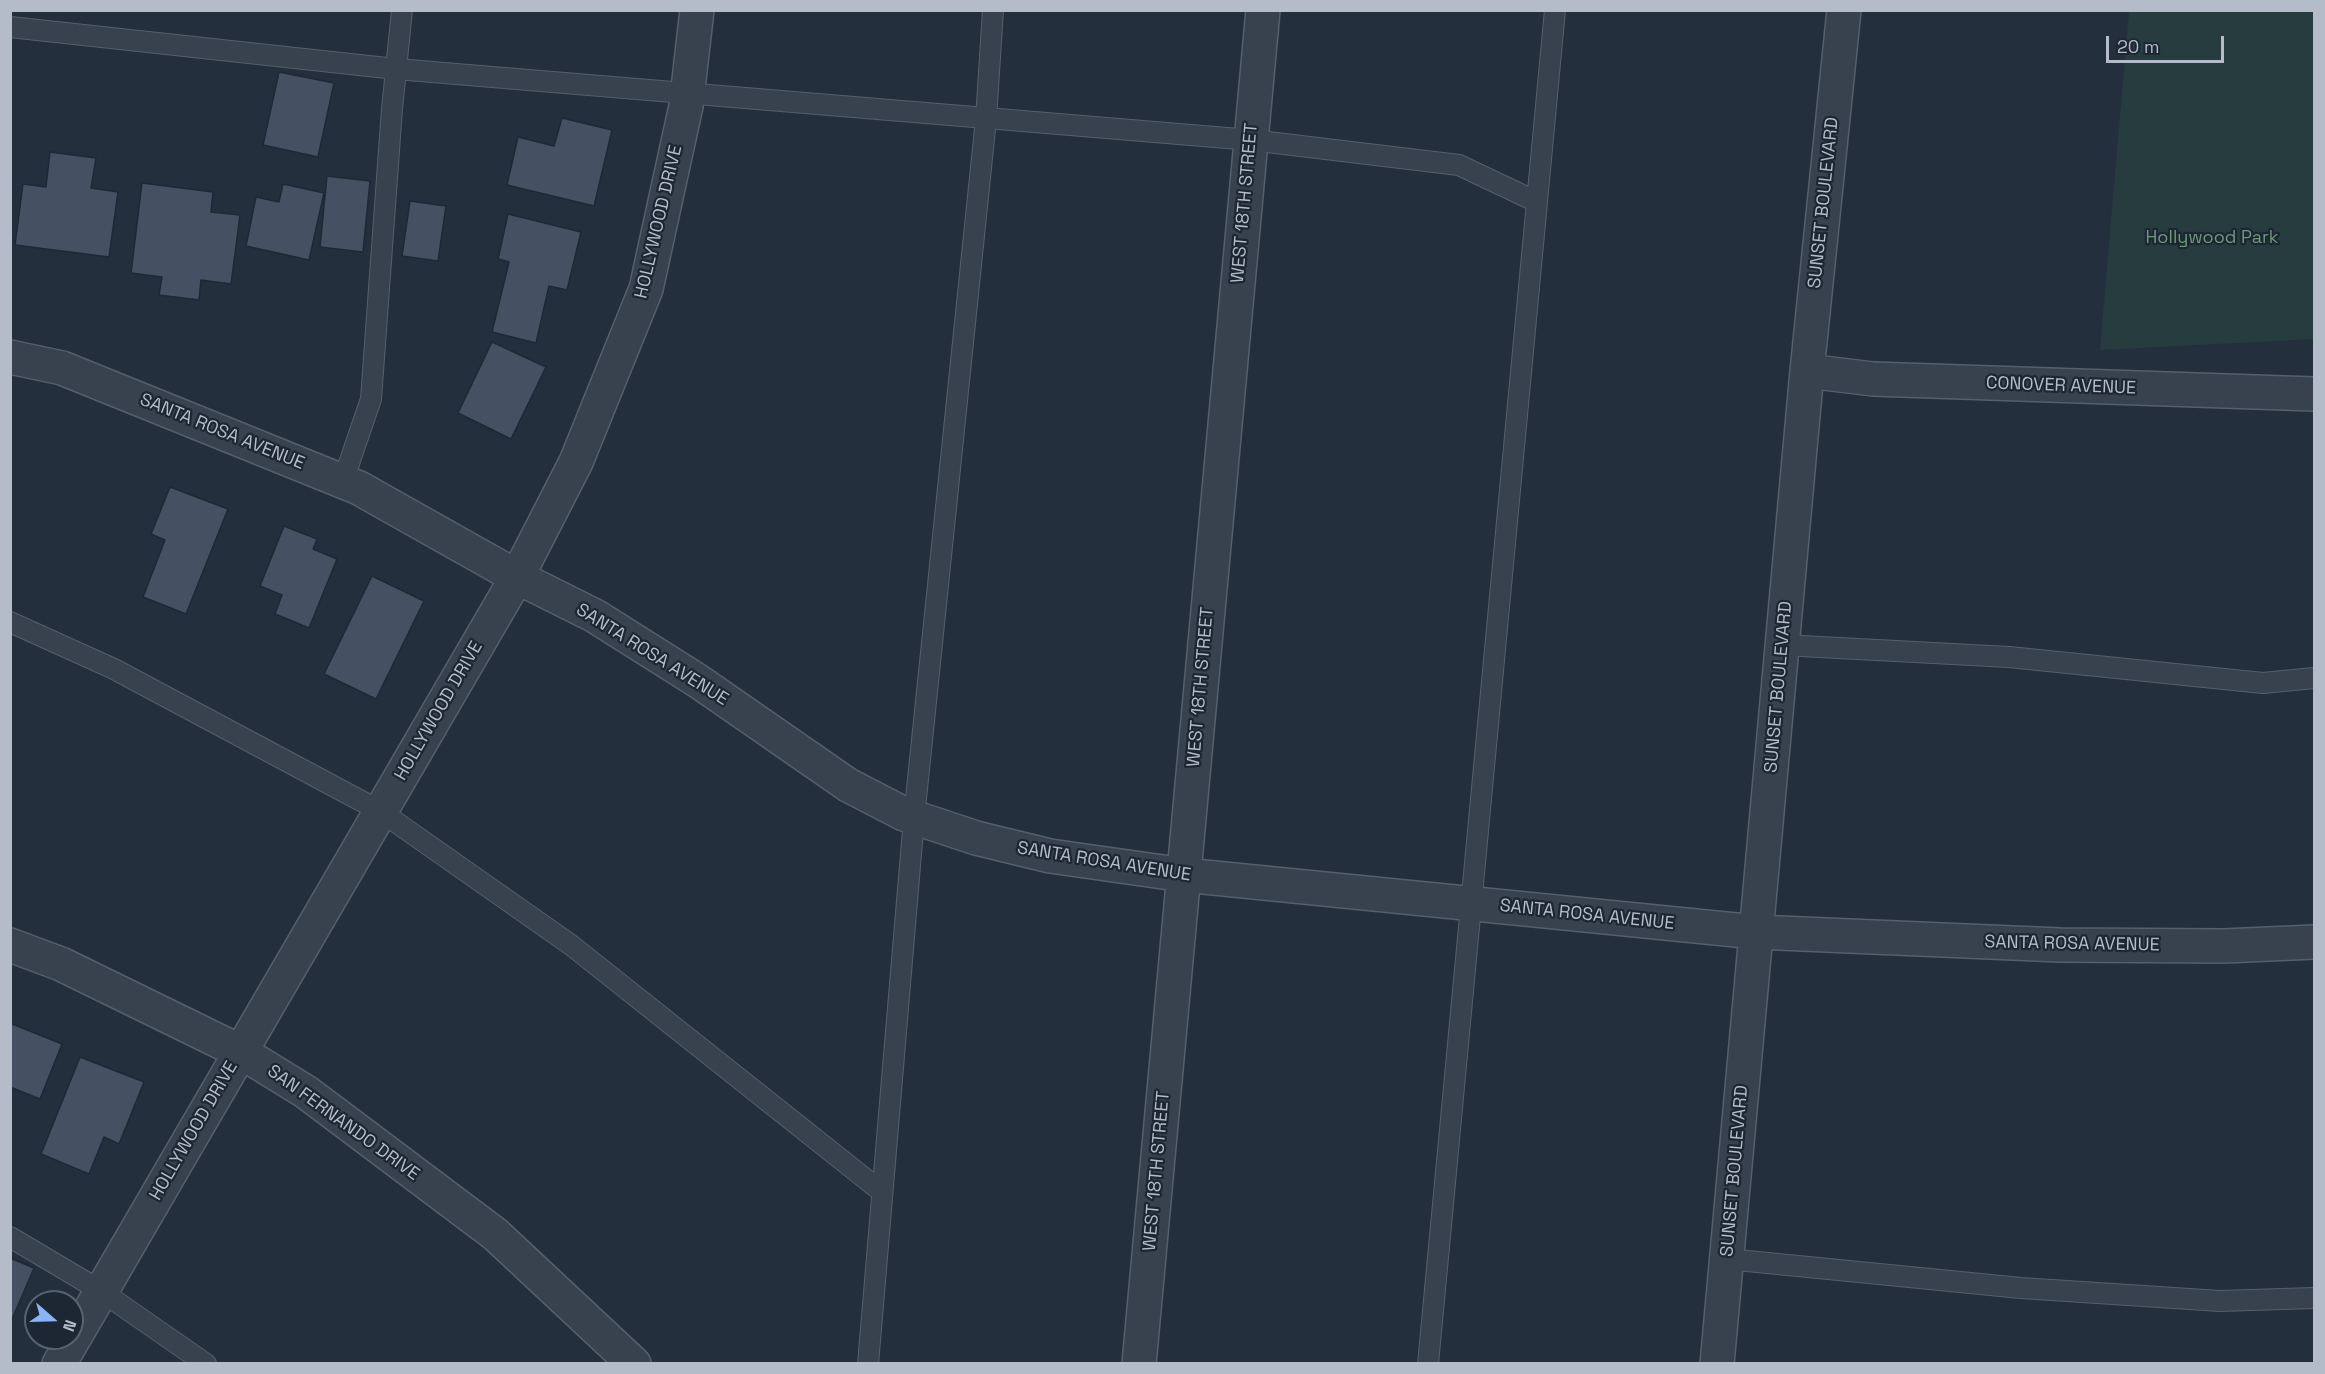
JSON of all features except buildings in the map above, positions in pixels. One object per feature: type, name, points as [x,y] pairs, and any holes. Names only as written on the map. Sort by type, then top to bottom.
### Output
[{"type":"street","name":"HOLLYWOOD DRIVE","points":[[59,1364],[517,577],[576,462],[646,289],[687,94],[697,10]]},
{"type":"street","name":"WEST 18TH STREET","points":[[1139,1364],[1263,10]]},
{"type":"street","name":"SUNSET BOULEVARD","points":[[1717,1364],[1807,371],[1844,10]]},
{"type":"street","name":"SANTA ROSA AVENUE","points":[[10,357],[62,368],[359,488],[517,577],[595,616],[698,681],[848,785],[914,818],[976,838],[1050,856],[1184,875],[1756,932],[2060,945],[2224,946],[2314,942]]},
{"type":"street","name":"CONOVER AVENUE","points":[[1807,371],[1873,379],[2314,394]]},
{"type":"street","name":"SAN FERNANDO DRIVE","points":[[10,945],[61,964],[241,1052],[306,1092],[495,1234],[634,1364]]},
{"type":"lane","points":[[343,481],[371,399],[402,10]]},
{"type":"lane","points":[[868,1364],[914,818],[986,119],[993,10]]},
{"type":"lane","points":[[1428,1364],[1555,10]]},
{"type":"lane","points":[[10,27],[396,69],[1251,140],[1459,165],[1537,201]]},
{"type":"lane","points":[[10,622],[114,669],[380,812],[572,945],[882,1192]]},
{"type":"lane","points":[[1782,645],[2009,657],[2263,683],[2314,678]]},
{"type":"lane","points":[[10,1237],[101,1291],[206,1364]]},
{"type":"lane","points":[[1727,1258],[2021,1288],[2220,1301],[2314,1298]]},
{"type":"green space","name":"Hollywood Park","points":[[2129,11],[2314,11],[2314,339],[2100,350]]}]
